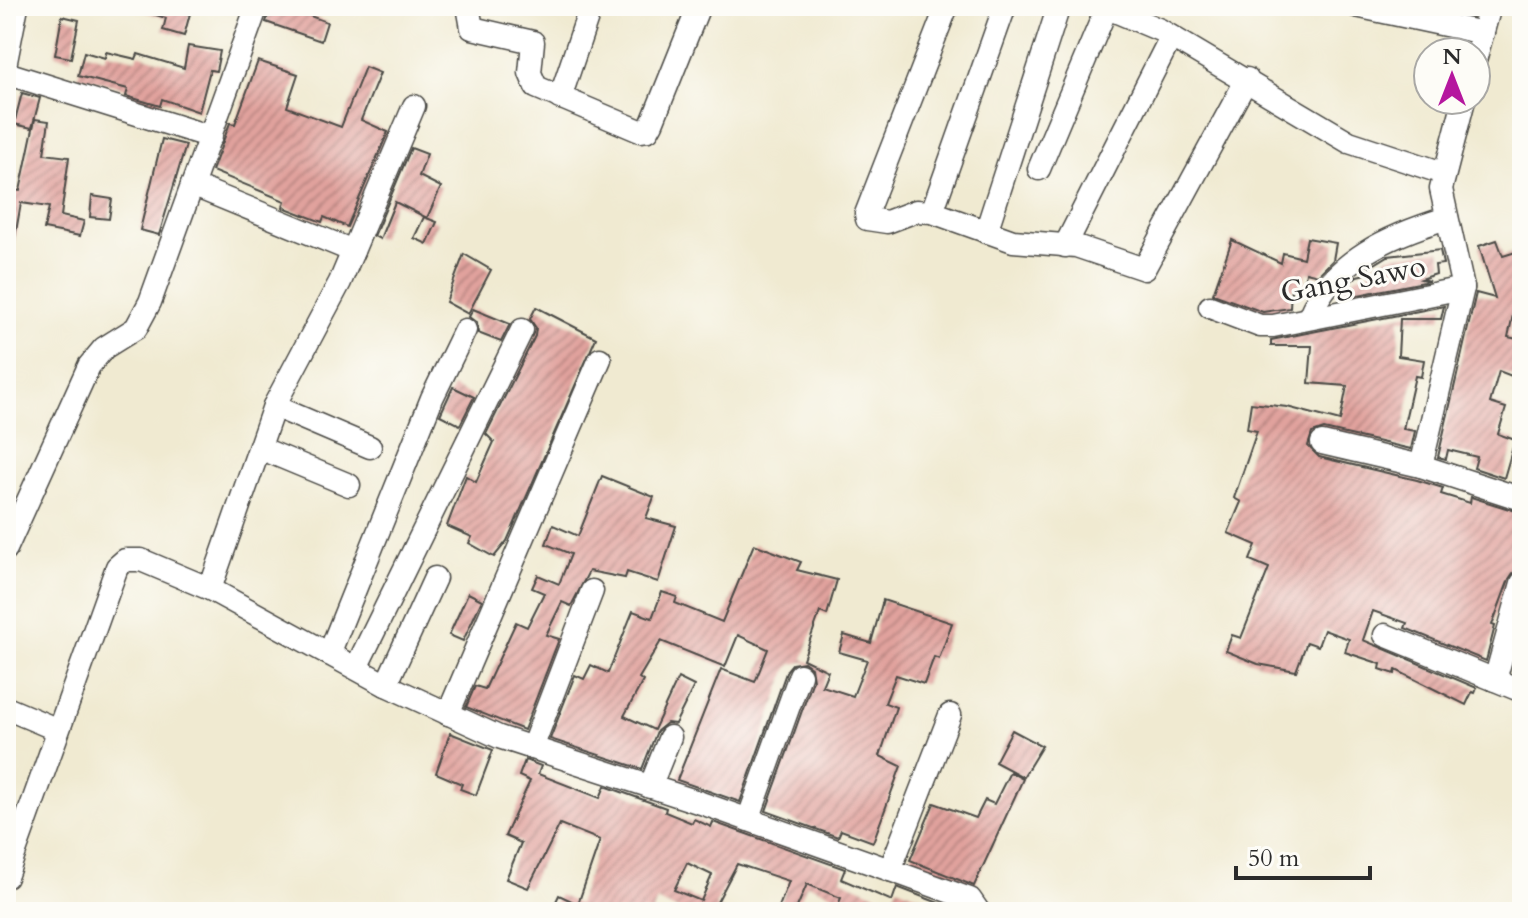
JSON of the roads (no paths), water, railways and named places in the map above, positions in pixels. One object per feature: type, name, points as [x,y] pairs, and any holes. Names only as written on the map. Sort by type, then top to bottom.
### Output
[{"type":"street","points":[[6,61],[17,6]]},
{"type":"street","points":[[6,549],[89,366],[104,348],[136,328],[150,302],[257,6]]},
{"type":"street","points":[[468,6],[472,28],[533,42],[533,84],[640,131],[648,130],[652,123],[699,6]]},
{"type":"street","points":[[560,98],[591,6]]},
{"type":"street","points":[[947,6],[866,216],[887,222],[916,211],[932,212],[1013,241],[1065,246],[1138,269],[1149,264],[1247,79]]},
{"type":"street","points":[[932,212],[1005,6]]},
{"type":"street","points":[[986,232],[1059,6]]},
{"type":"street","points":[[1356,6],[1483,33]]},
{"type":"street","points":[[1482,36],[1490,6]]},
{"type":"street","points":[[1039,169],[1105,7],[1171,37],[1247,79],[1349,142],[1443,173]]},
{"type":"street","points":[[1065,246],[1171,37]]},
{"type":"street","points":[[6,73],[211,137]]},
{"type":"street","points":[[210,589],[274,406],[353,251],[414,106]]},
{"type":"street","points":[[1421,466],[1463,288],[1459,256],[1441,189],[1459,116]]},
{"type":"street","points":[[192,185],[353,251]]},
{"type":"street","points":[[1309,317],[1324,287],[1356,259],[1406,230],[1447,218]]},
{"type":"street","name":"Gang Sawo","points":[[1210,307],[1260,326],[1463,288]]},
{"type":"street","points":[[329,654],[432,398],[465,330]]},
{"type":"street","points":[[356,668],[522,330]]},
{"type":"street","points":[[448,714],[600,359]]},
{"type":"street","points":[[274,406],[370,447]]},
{"type":"street","points":[[1322,443],[1421,466],[1522,499]]},
{"type":"street","points":[[260,448],[349,485]]},
{"type":"street","points":[[6,495],[27,505]]},
{"type":"street","points":[[6,877],[117,567],[125,560],[141,560],[210,589],[386,685],[448,714],[532,748],[890,870],[974,906]]},
{"type":"street","points":[[386,685],[435,578]]},
{"type":"street","points":[[1495,680],[1522,583]]},
{"type":"street","points":[[532,748],[592,591]]},
{"type":"street","points":[[1385,635],[1522,691]]},
{"type":"street","points":[[748,820],[800,675]]},
{"type":"street","points":[[6,708],[58,730]]},
{"type":"street","points":[[890,870],[950,715]]},
{"type":"street","points":[[650,787],[670,737]]}]
